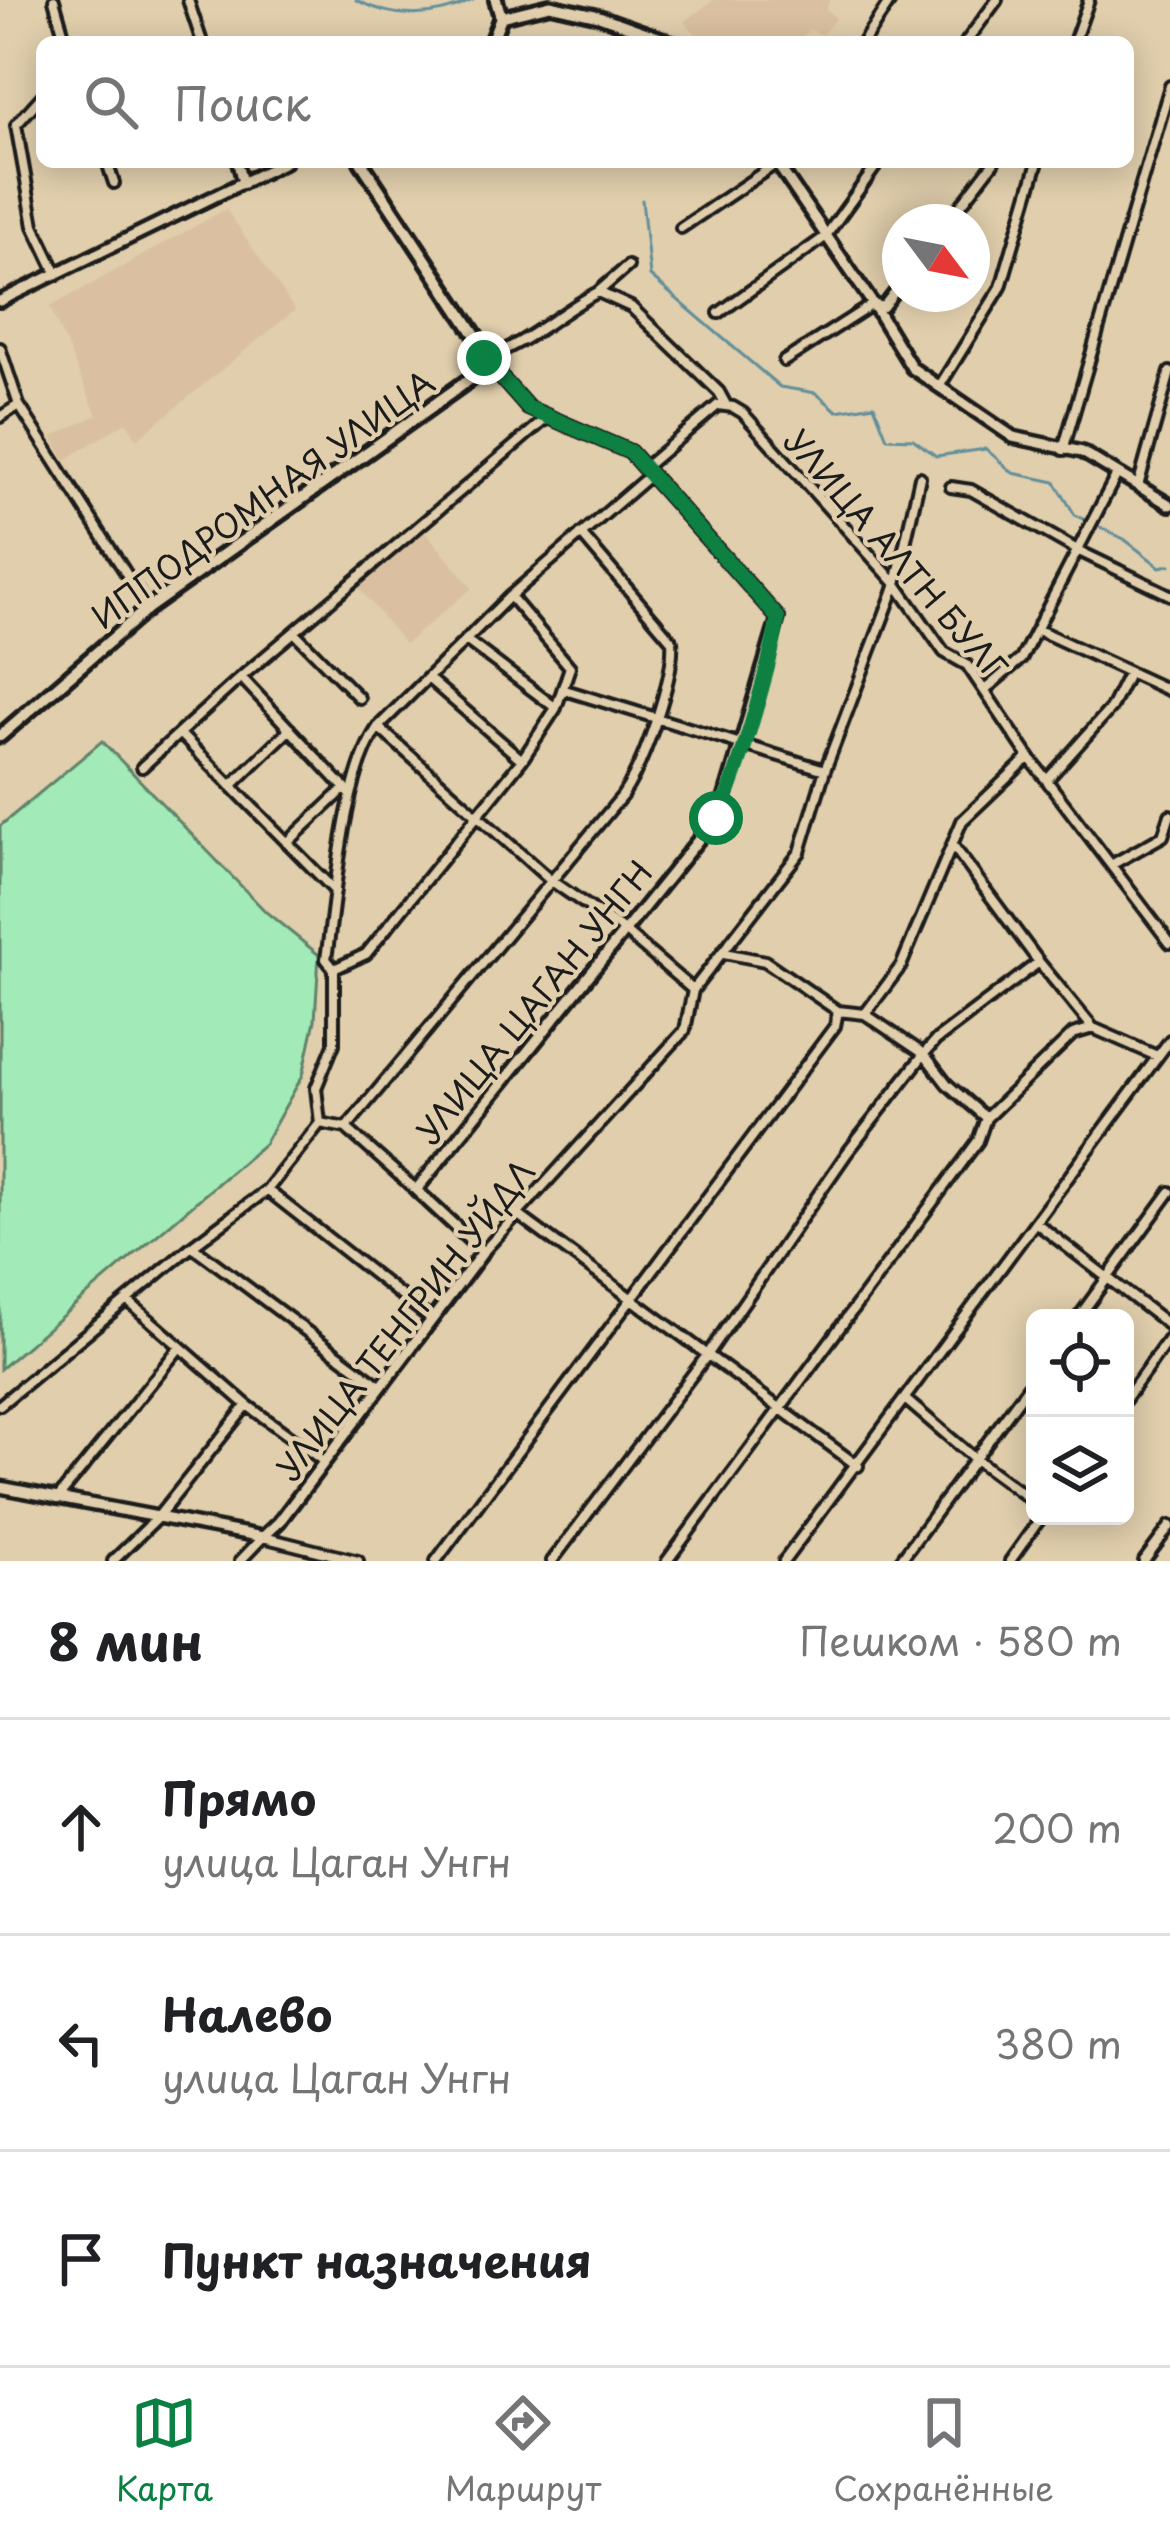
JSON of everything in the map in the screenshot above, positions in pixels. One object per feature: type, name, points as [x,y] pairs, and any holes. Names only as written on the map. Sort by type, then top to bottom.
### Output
[{"type":"main road","points":[[493,36],[501,17],[496,0]]},
{"type":"main road","points":[[365,168],[480,342],[484,358]]},
{"type":"main road","name":"ИППОДРОМНАЯ УЛИЦА","points":[[0,736],[148,608],[476,375],[484,358]]},
{"type":"street","points":[[54,0],[64,36]]},
{"type":"street","points":[[188,0],[200,36]]},
{"type":"street","points":[[867,36],[891,0]]},
{"type":"street","points":[[970,36],[997,0]]},
{"type":"street","points":[[1076,36],[1089,0]]},
{"type":"street","points":[[501,17],[554,3],[655,36]]},
{"type":"street","points":[[1063,450],[1170,86]]},
{"type":"street","points":[[36,103],[16,125],[34,226],[57,274]]},
{"type":"street","points":[[109,168],[114,183]]},
{"type":"street","points":[[239,168],[244,184]]},
{"type":"street","points":[[0,301],[274,168]]},
{"type":"street","points":[[682,228],[768,168]]},
{"type":"street","points":[[781,168],[912,368],[1013,437],[1082,452],[1170,505]]},
{"type":"street","points":[[719,313],[825,237],[876,168]]},
{"type":"street","points":[[962,204],[989,168]]},
{"type":"street","points":[[939,388],[1001,287],[1036,168]]},
{"type":"street","points":[[484,358],[517,348],[628,266]]},
{"type":"street","name":"УЛИЦА АЛТН БУЛГ","points":[[598,292],[632,307],[719,392],[725,404],[743,413],[896,584],[944,652],[968,664],[1028,758],[1170,943]]},
{"type":"street","points":[[784,361],[873,304],[882,307]]},
{"type":"street","points":[[0,348],[19,404],[148,608]]},
{"type":"street","name":"УЛИЦА ЦАГАН УНГН","points":[[416,1190],[720,813],[778,618],[624,446],[548,417],[517,399],[484,358]]},
{"type":"street","points":[[1138,486],[1170,372]]},
{"type":"street","points":[[0,417],[19,404]]},
{"type":"street","points":[[0,1406],[192,1246],[267,1190],[320,1123],[316,1088],[334,1044],[334,969],[326,959],[348,792],[366,746],[511,596],[718,405],[725,404]]},
{"type":"street","points":[[142,767],[548,417]]},
{"type":"street","points":[[986,689],[1022,659],[1117,474]]},
{"type":"street","name":"УЛИЦА ТЕНГРИН УЙДЛ","points":[[240,1561],[279,1522],[482,1252],[685,1030],[693,989],[800,852],[825,770],[896,584],[920,477]]},
{"type":"street","points":[[951,487],[971,490],[1170,596]]},
{"type":"street","points":[[346,1128],[635,777],[671,659],[671,640],[580,534]]},
{"type":"street","points":[[334,969],[366,954],[522,760],[565,690],[569,668],[511,596]]},
{"type":"street","points":[[1038,630],[1170,692]]},
{"type":"street","points":[[295,632],[358,698]]},
{"type":"street","points":[[466,640],[556,708]]},
{"type":"street","points":[[1048,779],[1112,708],[1129,672]]},
{"type":"street","points":[[241,677],[348,792]]},
{"type":"street","points":[[429,679],[522,760]]},
{"type":"street","points":[[565,690],[825,770]]},
{"type":"street","points":[[379,728],[550,880],[623,930],[693,989]]},
{"type":"street","points":[[231,786],[290,729]]},
{"type":"street","points":[[180,734],[336,892]]},
{"type":"street","points":[[865,1014],[901,966],[962,821],[1028,758]]},
{"type":"street","points":[[287,843],[348,792]]},
{"type":"street","points":[[1111,866],[1163,836],[1170,815]]},
{"type":"street","points":[[953,846],[1094,1028],[1157,1056]]},
{"type":"street","points":[[724,952],[765,961],[838,1011],[865,1014],[924,1054],[947,1084],[986,1118]]},
{"type":"street","points":[[552,1561],[924,1054],[1039,962]]},
{"type":"street","points":[[436,1561],[835,1026],[838,1011]]},
{"type":"street","points":[[667,1561],[978,1141],[986,1118],[1073,1034],[1094,1028]]},
{"type":"street","points":[[784,1561],[1170,1040]]},
{"type":"street","points":[[320,1123],[346,1128],[482,1252]]},
{"type":"street","points":[[267,1190],[431,1319]]},
{"type":"street","points":[[1085,1309],[1170,1192]]},
{"type":"street","points":[[516,1214],[858,1466]]},
{"type":"street","points":[[1035,1222],[1170,1326]]},
{"type":"street","points":[[192,1246],[380,1386]]},
{"type":"street","points":[[128,1301],[247,1405],[322,1460]]},
{"type":"street","points":[[1134,1387],[1170,1337]]},
{"type":"street","points":[[57,1500],[180,1347]]},
{"type":"street","points":[[900,1561],[1026,1389]]},
{"type":"street","points":[[906,1400],[1026,1496]]},
{"type":"street","points":[[113,1561],[157,1518],[247,1405]]},
{"type":"street","points":[[0,1487],[263,1537],[358,1561]]},
{"type":"street","points":[[1010,1561],[1036,1525]]},
{"type":"street","points":[[1144,1561],[1170,1526]]},
{"type":"shaded area","points":[[713,0],[830,0],[826,9],[836,18],[822,35],[809,29],[804,36],[698,36],[684,22]]},
{"type":"shaded area","points":[[226,209],[295,310],[137,439],[126,422],[65,460],[52,437],[97,415],[50,307]]},
{"type":"shaded area","points":[[424,530],[472,588],[405,644],[357,586]]},
{"type":"green space","points":[[102,741],[266,912],[319,955],[315,1020],[303,1075],[264,1144],[0,1369],[0,826]]},
{"type":"waterway","points":[[356,0],[414,15],[473,0]]},
{"type":"waterway","points":[[642,200],[650,276],[780,387],[816,393],[837,411],[874,405],[887,438],[913,439],[936,456],[986,449],[1013,473],[1055,482],[1075,515],[1124,539],[1160,567],[1170,565]]},
{"type":"route","points":[[484,358],[528,408],[624,446],[778,618],[743,745],[716,818]]}]
